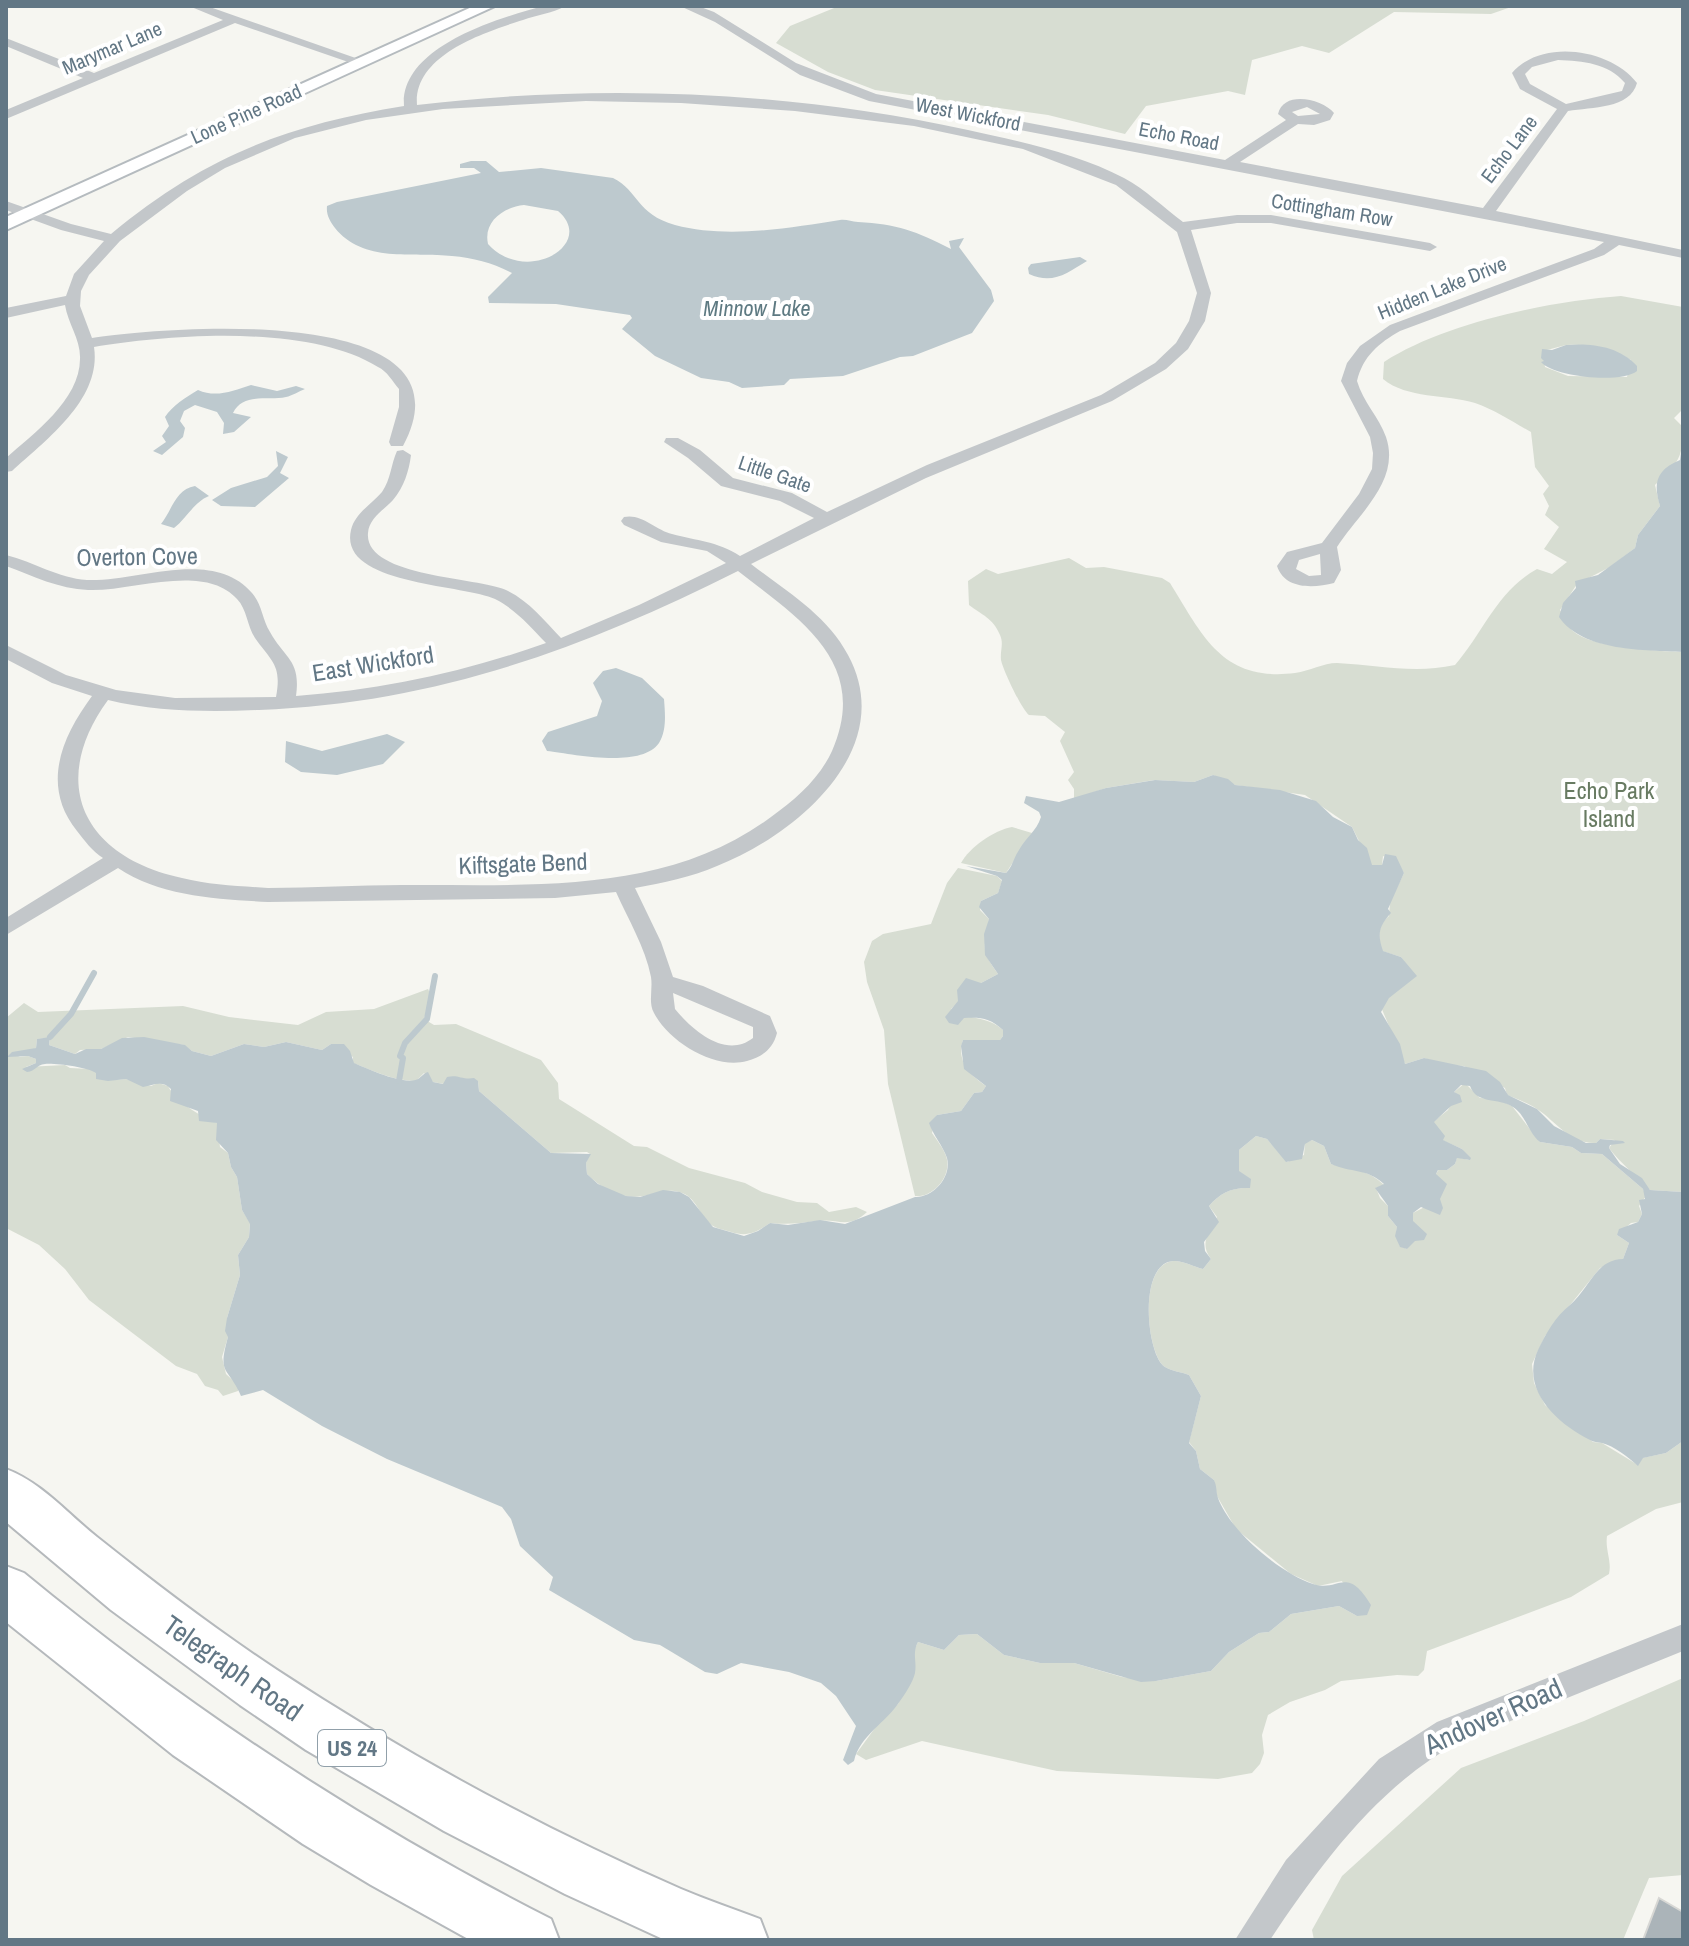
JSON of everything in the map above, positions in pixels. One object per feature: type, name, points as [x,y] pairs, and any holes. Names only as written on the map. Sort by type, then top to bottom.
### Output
[{"type":"highway","name":"Telegraph Road","points":[[6,1491],[105,1575],[183,1635],[313,1725],[458,1809],[537,1850],[617,1889],[739,1940]]},
{"type":"highway","points":[[6,1590],[110,1675],[251,1778],[439,1893],[530,1940]]},
{"type":"street","points":[[195,6],[361,62]]},
{"type":"street","name":"Lone Pine Road","points":[[6,224],[487,6]]},
{"type":"street","points":[[411,110],[408,99],[413,85],[426,66],[445,50],[494,25],[559,6]]},
{"type":"street","name":"Echo Road","points":[[686,6],[723,19],[783,61],[860,95],[1487,213],[1683,254]]},
{"type":"street","name":"Marymar Lane","points":[[6,115],[235,19]]},
{"type":"street","points":[[6,42],[94,78]]},
{"type":"street","name":"Echo Lane","points":[[1487,213],[1564,108],[1620,98],[1628,93],[1631,83],[1620,70],[1582,57],[1548,57],[1523,66],[1518,73],[1521,82],[1564,108]]},
{"type":"street","name":"West Wickford","points":[[111,231],[129,228],[202,176],[247,152],[320,127],[411,110],[514,99],[616,95],[736,100],[875,116],[1003,140],[1072,160],[1142,194],[1180,227],[1202,267],[1203,299],[1193,327],[1165,361],[1112,396],[965,455],[826,518],[737,563]]},
{"type":"street","points":[[1225,166],[1295,120]]},
{"type":"street","points":[[48,204],[111,231]]},
{"type":"street","points":[[6,205],[93,234],[111,231]]},
{"type":"street","name":"Cottingham Row","points":[[1180,227],[1237,219],[1271,219],[1430,247]]},
{"type":"street","points":[[6,467],[59,416],[79,389],[89,366],[86,344],[77,326],[72,299],[85,267],[111,231]]},
{"type":"street","name":"Hidden Lake Drive","points":[[1328,547],[1368,494],[1379,474],[1380,445],[1349,381],[1355,361],[1370,343],[1395,328],[1599,252],[1615,241]]},
{"type":"street","points":[[6,313],[72,299]]},
{"type":"street","points":[[86,344],[150,334],[198,331],[249,334],[355,347],[383,362],[406,386],[409,398],[393,489],[361,527],[360,545],[371,559],[403,575],[467,583],[495,592],[520,607],[559,646]]},
{"type":"street","name":"Little Gate","points":[[672,442],[694,454],[727,482],[786,497],[826,518]]},
{"type":"street","name":"Kiftsgate Bend","points":[[103,694],[79,728],[71,746],[67,789],[71,804],[87,832],[117,859],[174,883],[241,893],[553,890],[623,885],[689,868],[766,832],[815,791],[844,747],[852,697],[837,648],[802,609],[712,547],[670,540],[630,521]]},
{"type":"street","name":"Overton Cove","points":[[6,560],[44,577],[74,584],[109,585],[200,577],[229,585],[247,599],[260,631],[284,659],[289,680],[285,703]]},
{"type":"street","name":"East Wickford","points":[[6,651],[51,676],[103,694],[196,705],[285,703],[348,697],[485,669],[559,646],[737,563]]},
{"type":"street","points":[[6,928],[117,859]]},
{"type":"street","points":[[623,885],[657,959],[663,982]]},
{"type":"street","name":"Andover Road","points":[[1251,1940],[1269,1925],[1297,1871],[1390,1769],[1417,1749],[1448,1732],[1683,1637]]},
{"type":"green space","points":[[839,6],[1514,6],[1491,14],[1394,12],[1329,53],[1302,46],[1252,60],[1245,95],[1228,91],[1146,106],[1125,134],[1048,115],[875,90],[828,72],[776,43],[790,26]]},
{"type":"green space","name":"Echo Park Island","points":[[1621,296],[1683,307],[1683,409],[1674,418],[1683,427],[1682,447],[1674,465],[1655,485],[1660,506],[1638,535],[1635,548],[1610,567],[1577,584],[1560,610],[1573,631],[1582,637],[1626,648],[1683,652],[1683,1192],[1650,1190],[1609,1148],[1615,1140],[1600,1139],[1596,1143],[1578,1140],[1537,1109],[1507,1095],[1505,1088],[1464,1066],[1444,1065],[1424,1058],[1405,1064],[1381,1007],[1410,971],[1401,957],[1382,951],[1379,936],[1404,873],[1397,862],[1383,856],[1382,865],[1371,865],[1352,827],[1305,795],[1235,785],[1213,775],[1194,782],[1154,780],[1106,788],[1074,799],[1074,789],[1068,780],[1074,772],[1060,741],[1065,732],[1045,716],[1026,712],[1002,665],[1002,641],[997,629],[987,617],[969,605],[968,581],[986,569],[998,574],[1069,558],[1086,568],[1104,567],[1162,578],[1170,583],[1193,621],[1218,651],[1249,670],[1270,674],[1295,673],[1337,663],[1410,669],[1455,665],[1511,589],[1537,569],[1552,574],[1567,562],[1544,549],[1559,527],[1545,515],[1549,506],[1543,494],[1549,486],[1535,467],[1531,432],[1475,403],[1403,390],[1383,379],[1384,362],[1408,348],[1467,325],[1531,309]],"holes":[[[1566,345],[1608,349],[1631,360],[1627,377],[1568,376],[1545,367],[1543,351]]]},
{"type":"green space","points":[[1012,827],[1032,833],[1006,873],[961,863],[983,840]]},
{"type":"green space","points":[[958,868],[997,876],[1002,881],[998,893],[981,901],[980,910],[989,919],[985,948],[998,974],[981,983],[951,1009],[997,1025],[1003,1030],[1003,1036],[1000,1040],[963,1040],[961,1054],[966,1067],[986,1086],[982,1092],[974,1093],[961,1111],[937,1115],[932,1133],[946,1156],[947,1171],[935,1189],[915,1196],[888,1084],[884,1030],[867,982],[864,962],[872,941],[883,934],[931,924],[947,883]]},
{"type":"green space","points":[[428,989],[431,995],[424,1019],[434,1025],[456,1024],[541,1060],[558,1083],[559,1099],[634,1146],[647,1147],[689,1168],[745,1183],[762,1192],[797,1202],[817,1203],[829,1212],[856,1207],[867,1212],[848,1222],[770,1223],[747,1234],[720,1229],[708,1222],[685,1194],[665,1191],[635,1197],[605,1188],[587,1174],[586,1163],[590,1154],[551,1153],[479,1091],[478,1081],[448,1080],[444,1084],[433,1082],[424,1073],[416,1081],[392,1077],[353,1063],[353,1057],[331,1044],[322,1050],[286,1042],[264,1047],[244,1044],[211,1056],[192,1051],[184,1045],[128,1037],[101,1049],[80,1050],[75,1054],[49,1045],[50,1038],[37,1039],[36,1048],[18,1057],[36,1059],[36,1063],[26,1067],[65,1065],[91,1069],[112,1080],[126,1079],[151,1086],[158,1083],[168,1086],[189,1108],[217,1123],[220,1147],[228,1153],[237,1177],[242,1210],[250,1223],[249,1237],[238,1255],[240,1275],[227,1318],[228,1337],[222,1357],[226,1374],[239,1386],[238,1391],[223,1396],[218,1390],[205,1386],[197,1374],[176,1366],[89,1300],[65,1269],[39,1245],[6,1228],[6,1018],[24,1003],[38,1012],[183,1006],[229,1017],[298,1025],[326,1012],[374,1009]]},
{"type":"green space","points":[[1465,1083],[1480,1098],[1498,1099],[1512,1106],[1540,1142],[1572,1147],[1581,1153],[1602,1154],[1643,1189],[1646,1196],[1639,1206],[1642,1214],[1638,1222],[1631,1223],[1617,1235],[1629,1243],[1623,1259],[1600,1268],[1545,1336],[1532,1364],[1534,1383],[1545,1405],[1593,1442],[1602,1443],[1638,1465],[1642,1458],[1666,1453],[1683,1441],[1683,1502],[1656,1509],[1607,1536],[1609,1574],[1571,1597],[1427,1651],[1424,1670],[1418,1676],[1341,1681],[1290,1702],[1268,1715],[1262,1735],[1264,1753],[1252,1773],[1218,1779],[1057,1771],[922,1741],[866,1760],[856,1754],[883,1717],[898,1704],[915,1663],[914,1650],[918,1642],[944,1650],[959,1635],[977,1634],[1004,1655],[1040,1663],[1074,1663],[1122,1677],[1156,1681],[1211,1671],[1229,1652],[1259,1633],[1269,1632],[1291,1614],[1339,1606],[1357,1616],[1342,1581],[1318,1586],[1291,1574],[1236,1529],[1217,1496],[1214,1480],[1200,1469],[1196,1451],[1189,1442],[1201,1396],[1189,1375],[1165,1367],[1154,1346],[1150,1330],[1150,1293],[1154,1278],[1162,1266],[1176,1261],[1203,1269],[1211,1259],[1206,1243],[1217,1217],[1209,1206],[1227,1192],[1249,1188],[1250,1179],[1238,1172],[1239,1150],[1256,1136],[1267,1139],[1287,1162],[1304,1155],[1305,1143],[1312,1140],[1324,1146],[1331,1164],[1378,1180],[1384,1185],[1376,1188],[1388,1206],[1388,1216],[1397,1227],[1400,1246],[1407,1249],[1413,1213],[1440,1199],[1436,1174],[1439,1169],[1447,1170],[1455,1164],[1457,1157],[1469,1160],[1462,1149],[1442,1140],[1433,1122],[1448,1110],[1456,1094],[1454,1092]]},
{"type":"green space","points":[[1683,1678],[1683,1875],[1649,1878],[1623,1940],[1314,1940],[1312,1930],[1342,1876],[1461,1768],[1584,1721]]},
{"type":"water","name":"Minnow Lake","points":[[486,161],[499,172],[541,168],[613,178],[622,183],[653,215],[675,225],[695,229],[758,231],[842,220],[906,230],[951,249],[949,241],[964,238],[959,247],[991,290],[994,301],[972,333],[913,356],[900,357],[843,376],[790,379],[784,385],[742,388],[729,382],[701,378],[655,356],[622,329],[632,318],[630,315],[556,304],[489,303],[488,297],[512,273],[468,258],[389,254],[359,247],[346,239],[329,218],[327,206],[337,202],[481,173],[474,168],[460,168],[460,164]],"holes":[[[524,205],[558,211],[568,224],[569,236],[563,247],[552,256],[537,261],[520,261],[504,256],[488,244],[487,236],[492,222],[509,209]]]},
{"type":"water","points":[[1080,257],[1087,261],[1060,276],[1045,278],[1029,274],[1031,264]]},
{"type":"water","points":[[1566,345],[1595,345],[1613,350],[1630,359],[1637,366],[1637,371],[1617,377],[1588,377],[1559,372],[1541,362],[1544,361],[1541,358],[1542,349],[1552,350]]},
{"type":"water","points":[[251,385],[277,391],[296,386],[305,389],[286,397],[243,402],[233,413],[251,417],[234,432],[223,434],[224,423],[217,412],[195,405],[184,411],[180,421],[185,428],[183,437],[162,455],[153,451],[166,442],[162,436],[169,426],[165,417],[184,399],[198,390],[218,394]]},
{"type":"water","points":[[1683,439],[1683,652],[1616,647],[1583,637],[1559,617],[1563,603],[1576,588],[1575,581],[1598,575],[1635,548],[1638,535],[1660,506],[1658,478],[1666,468],[1680,460]]},
{"type":"water","points":[[276,451],[288,457],[280,473],[289,478],[255,507],[221,506],[212,500],[231,488],[267,477],[278,466]]},
{"type":"water","points":[[195,486],[209,496],[174,528],[161,524],[183,491]]},
{"type":"water","points":[[616,668],[642,678],[664,699],[664,727],[659,743],[638,756],[623,758],[547,751],[542,741],[548,732],[597,716],[602,701],[593,683],[603,671]]},
{"type":"water","points":[[387,734],[405,742],[383,764],[337,775],[301,772],[285,762],[286,741],[322,751]]},
{"type":"water","points":[[1213,775],[1228,779],[1235,785],[1280,790],[1316,801],[1333,817],[1352,827],[1358,840],[1367,848],[1372,865],[1382,865],[1385,854],[1396,856],[1404,873],[1388,909],[1391,913],[1380,930],[1380,940],[1383,951],[1401,957],[1417,976],[1389,998],[1381,1012],[1400,1044],[1405,1064],[1424,1058],[1486,1071],[1500,1082],[1508,1095],[1537,1109],[1554,1126],[1586,1143],[1596,1143],[1600,1139],[1623,1141],[1625,1143],[1610,1145],[1609,1148],[1620,1164],[1642,1178],[1650,1190],[1683,1192],[1683,1441],[1666,1453],[1643,1458],[1638,1466],[1616,1449],[1591,1441],[1565,1424],[1544,1403],[1534,1378],[1538,1350],[1552,1325],[1599,1269],[1614,1260],[1623,1259],[1629,1243],[1617,1235],[1619,1229],[1638,1222],[1642,1214],[1639,1200],[1645,1199],[1643,1189],[1602,1154],[1581,1153],[1572,1147],[1540,1142],[1513,1107],[1478,1096],[1470,1086],[1461,1085],[1454,1092],[1460,1095],[1462,1102],[1451,1106],[1434,1122],[1445,1136],[1443,1140],[1462,1149],[1471,1158],[1457,1158],[1447,1170],[1438,1170],[1436,1174],[1447,1184],[1440,1199],[1443,1208],[1440,1215],[1421,1207],[1413,1213],[1413,1221],[1427,1234],[1424,1240],[1415,1241],[1407,1249],[1400,1247],[1395,1236],[1397,1227],[1388,1216],[1388,1206],[1375,1188],[1384,1184],[1378,1179],[1331,1164],[1324,1146],[1312,1140],[1305,1144],[1302,1159],[1286,1162],[1267,1139],[1256,1136],[1239,1150],[1239,1171],[1251,1179],[1250,1188],[1227,1192],[1209,1206],[1219,1222],[1204,1242],[1205,1251],[1211,1259],[1203,1269],[1173,1261],[1162,1266],[1154,1277],[1150,1293],[1150,1330],[1159,1360],[1170,1370],[1189,1375],[1201,1396],[1189,1443],[1196,1451],[1200,1469],[1214,1480],[1218,1498],[1233,1524],[1286,1571],[1322,1586],[1342,1582],[1355,1586],[1371,1605],[1367,1615],[1357,1616],[1339,1606],[1291,1614],[1269,1632],[1259,1633],[1229,1652],[1211,1671],[1141,1682],[1074,1663],[1040,1663],[1004,1655],[977,1634],[959,1635],[944,1650],[918,1642],[915,1673],[909,1688],[848,1765],[843,1760],[856,1726],[836,1696],[821,1683],[789,1672],[741,1663],[717,1674],[705,1672],[660,1645],[634,1640],[549,1590],[553,1577],[520,1546],[511,1519],[502,1507],[387,1459],[322,1426],[263,1390],[241,1396],[224,1365],[228,1337],[225,1331],[240,1275],[238,1255],[249,1237],[250,1224],[242,1210],[237,1177],[228,1153],[216,1140],[217,1123],[199,1121],[198,1111],[170,1101],[171,1089],[164,1085],[143,1087],[126,1079],[96,1079],[96,1073],[92,1071],[56,1064],[42,1065],[27,1072],[22,1069],[36,1063],[36,1059],[28,1056],[7,1057],[12,1052],[36,1048],[37,1039],[50,1037],[49,1045],[75,1054],[86,1049],[101,1049],[122,1038],[144,1037],[185,1045],[192,1051],[211,1056],[244,1044],[264,1047],[286,1042],[322,1050],[331,1044],[344,1044],[354,1063],[396,1079],[412,1081],[428,1072],[433,1082],[443,1084],[447,1077],[474,1078],[478,1081],[479,1091],[551,1153],[591,1154],[586,1163],[587,1174],[598,1184],[626,1196],[640,1197],[663,1190],[680,1192],[689,1197],[713,1227],[744,1236],[770,1223],[788,1225],[820,1220],[845,1224],[928,1194],[940,1185],[947,1172],[947,1158],[929,1123],[937,1115],[961,1111],[974,1093],[982,1092],[986,1086],[964,1069],[963,1040],[1000,1040],[1003,1036],[1003,1030],[985,1019],[964,1018],[958,1025],[949,1023],[945,1017],[958,1001],[957,990],[966,978],[981,983],[998,974],[985,955],[984,934],[989,919],[979,907],[981,901],[998,893],[1002,880],[966,866],[1006,873],[1041,817],[1039,812],[1024,803],[1026,796],[1059,802],[1106,788],[1155,780],[1194,782]]},
{"type":"building","points":[[1659,1898],[1683,1912],[1683,1940],[1643,1940]]},
{"type":"waterway","points":[[50,1037],[71,1014],[94,973]]},
{"type":"waterway","points":[[399,1081],[403,1058],[400,1056],[405,1043],[427,1019],[435,976]]}]
